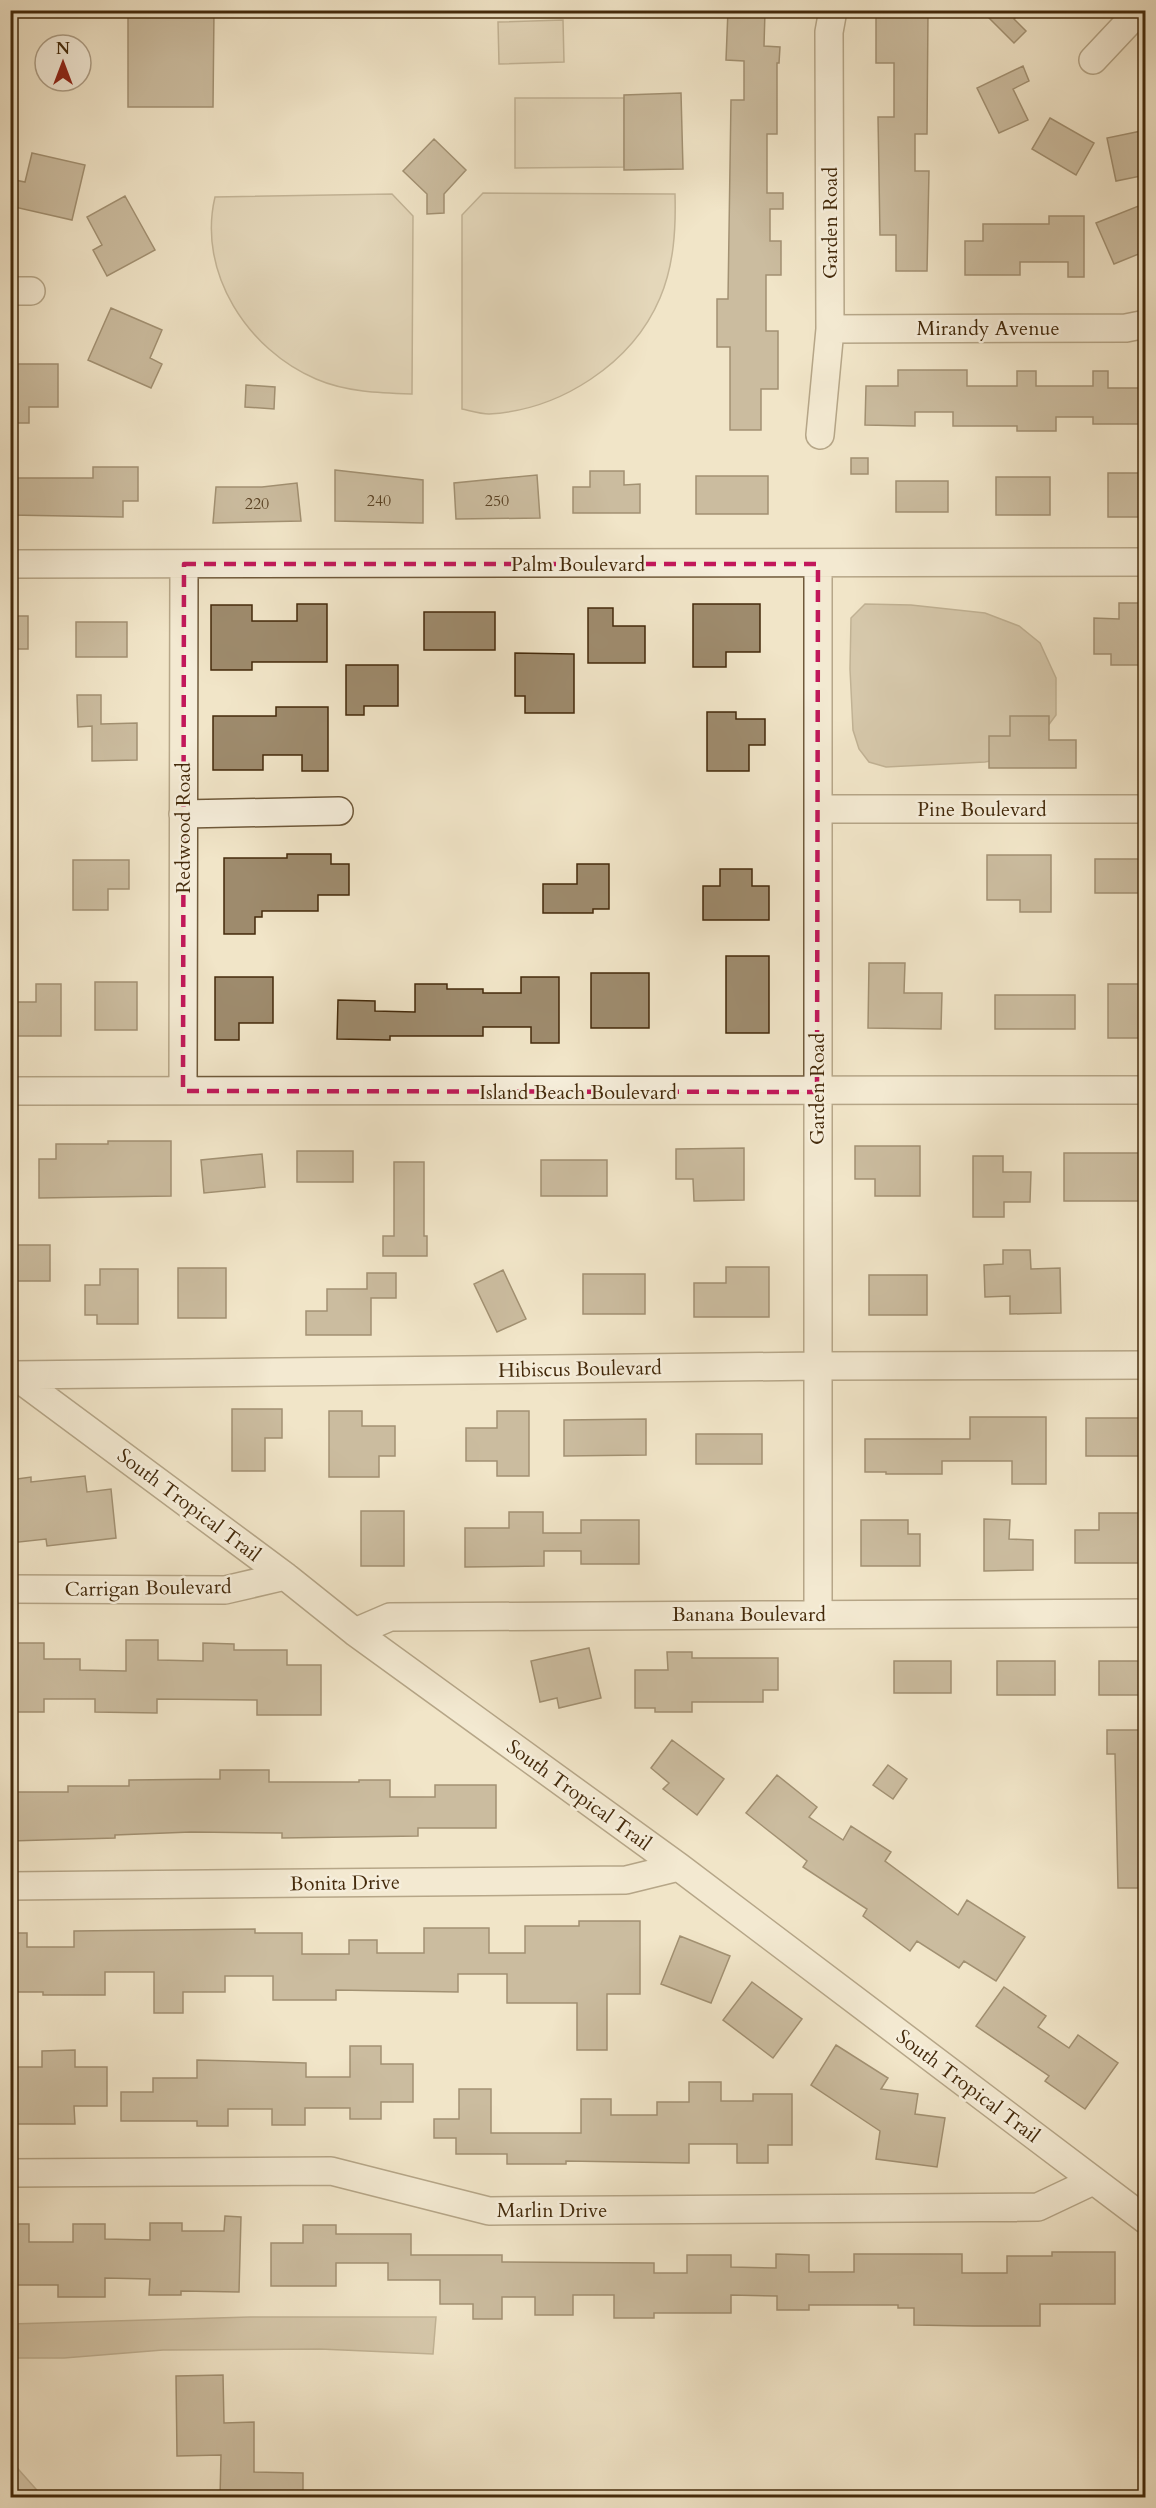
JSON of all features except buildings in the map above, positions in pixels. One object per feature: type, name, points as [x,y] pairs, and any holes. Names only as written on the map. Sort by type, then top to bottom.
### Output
[{"type":"street","name":"Garden Road","points":[[820,435],[830,329],[829,32],[833,10]]},
{"type":"street","points":[[1093,60],[1140,10]]},
{"type":"street","name":"Mirandy Avenue","points":[[830,329],[1126,328],[1146,324]]},
{"type":"street","name":"Palm Boulevard","points":[[10,564],[1146,562]]},
{"type":"street","name":"Redwood Road","points":[[183,1091],[184,564]]},
{"type":"street","name":"Garden Road","points":[[818,1614],[819,564]]},
{"type":"street","name":"Pine Boulevard","points":[[819,809],[1146,809]]},
{"type":"street","points":[[183,814],[339,811]]},
{"type":"street","name":"Island Beach Boulevard","points":[[10,1091],[1146,1090]]},
{"type":"street","name":"Hibiscus Boulevard","points":[[13,1373],[1146,1365]]},
{"type":"street","name":"South Tropical Trail","points":[[13,1373],[285,1576],[355,1632],[679,1868],[1146,2220]]},
{"type":"street","name":"Carrigan Boulevard","points":[[10,1589],[225,1590],[285,1576]]},
{"type":"street","name":"Banana Boulevard","points":[[355,1632],[390,1617],[1146,1613]]},
{"type":"street","name":"Bonita Drive","points":[[10,1886],[626,1880],[679,1868]]},
{"type":"street","name":"Marlin Drive","points":[[10,2174],[331,2171],[489,2211],[1038,2207],[1093,2181]]},
{"type":"highlighted area","points":[[184,564],[818,564],[817,1092],[183,1091]]},
{"type":"shaded area","points":[[563,20],[564,62],[499,64],[498,22]]},
{"type":"shaded area","points":[[515,98],[624,98],[624,167],[515,168]]},
{"type":"shaded area","points":[[483,193],[675,194],[673,247],[665,285],[648,322],[631,343],[612,363],[567,393],[516,411],[489,414],[462,409],[462,215]]},
{"type":"shaded area","points":[[392,194],[413,216],[412,394],[339,387],[316,379],[291,366],[269,349],[249,329],[233,306],[221,280],[214,253],[211,225],[215,197]]},
{"type":"shaded area","points":[[865,604],[911,605],[985,613],[1019,626],[1040,643],[1056,678],[1056,715],[1027,754],[985,762],[886,767],[869,762],[859,749],[853,730],[850,669],[851,618]]},
{"type":"shaded area","points":[[250,2317],[436,2317],[433,2354],[320,2349],[163,2350],[64,2358],[11,2358],[11,2324]]},
{"type":"shaded area","points":[[11,2461],[43,2497],[11,2497]]}]
